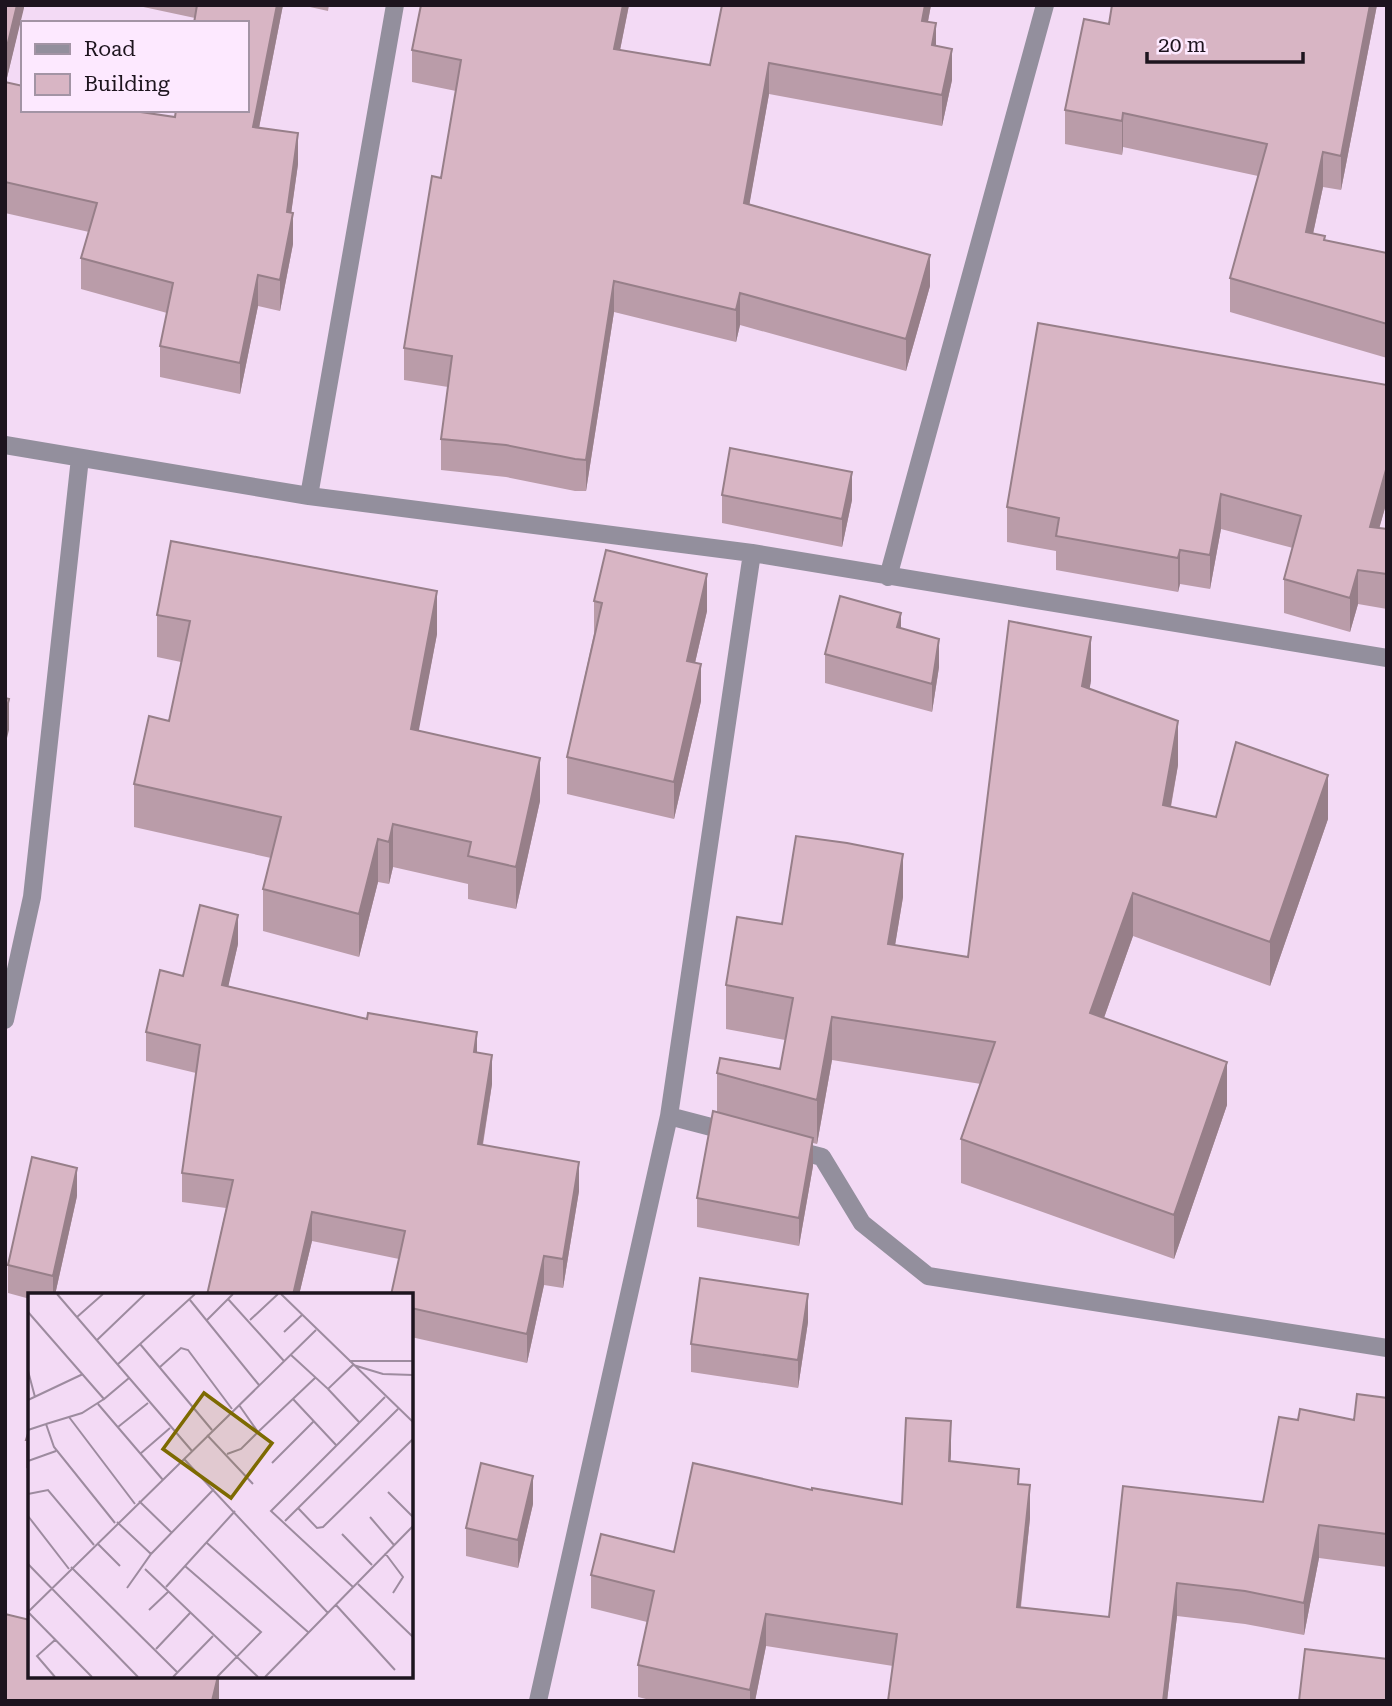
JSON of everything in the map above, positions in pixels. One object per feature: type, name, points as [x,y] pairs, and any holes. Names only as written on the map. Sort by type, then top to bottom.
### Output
[{"type":"street","points":[[309,496],[395,5]]},
{"type":"street","points":[[888,577],[1045,5]]},
{"type":"street","points":[[5,445],[309,496],[752,553],[1387,658]]},
{"type":"street","points":[[5,1020],[32,897],[80,458]]},
{"type":"street","points":[[538,1701],[669,1115],[752,553]]},
{"type":"street","points":[[669,1115],[745,1136]]},
{"type":"street","points":[[771,1143],[822,1157],[862,1223],[928,1276],[1387,1348]]},
{"type":"building","points":[[5,5],[17,5],[5,55]]},
{"type":"building","points":[[197,5],[277,5],[253,127],[298,133],[287,212],[293,213],[280,280],[258,275],[240,363],[160,346],[173,283],[81,258],[97,203],[5,182],[5,82],[21,86],[21,112],[141,112],[175,117],[176,112],[248,112],[248,21],[194,21]]},
{"type":"building","points":[[421,5],[623,5],[614,49],[710,65],[722,5],[925,5],[922,21],[936,23],[932,45],[952,49],[942,95],[769,63],[744,203],[930,255],[906,339],[740,293],[736,310],[614,281],[586,460],[506,445],[441,439],[452,356],[404,348],[432,176],[441,178],[461,60],[412,50]]},
{"type":"building","points":[[1112,5],[1370,5],[1341,156],[1323,152],[1306,232],[1325,236],[1324,240],[1387,253],[1387,324],[1230,278],[1267,144],[1123,113],[1122,121],[1065,110],[1084,19],[1109,24]]},
{"type":"building","points":[[1038,323],[1387,385],[1387,466],[1370,527],[1387,529],[1387,574],[1358,570],[1350,598],[1284,579],[1301,516],[1221,494],[1210,555],[1180,550],[1178,558],[1056,536],[1059,518],[1007,507]]},
{"type":"building","points":[[730,448],[852,472],[842,519],[722,495]]},
{"type":"building","points":[[171,541],[437,591],[411,729],[540,758],[516,867],[468,856],[471,842],[393,824],[389,842],[378,839],[359,914],[263,889],[281,817],[134,784],[149,716],[169,721],[190,621],[157,615]]},
{"type":"building","points":[[606,550],[707,574],[687,661],[701,664],[674,782],[567,757],[602,603],[594,601]]},
{"type":"building","points":[[840,596],[901,613],[897,627],[939,639],[932,684],[825,654]]},
{"type":"building","points":[[1009,621],[1091,637],[1082,686],[1178,721],[1163,805],[1216,817],[1236,742],[1328,775],[1270,942],[1133,893],[1090,1013],[1227,1062],[1174,1215],[961,1139],[995,1042],[832,1017],[817,1100],[717,1073],[720,1058],[780,1069],[793,998],[726,985],[737,917],[782,924],[796,836],[903,854],[888,944],[968,957]]},
{"type":"building","points":[[5,698],[9,699],[5,715]]},
{"type":"building","points":[[200,905],[238,915],[222,985],[367,1019],[368,1013],[477,1032],[474,1052],[492,1055],[478,1144],[579,1162],[563,1259],[544,1256],[527,1334],[413,1308],[413,1293],[391,1293],[405,1231],[312,1212],[293,1293],[207,1293],[233,1180],[182,1173],[200,1045],[146,1032],[160,970],[183,976]]},
{"type":"building","points":[[713,1111],[813,1138],[799,1218],[697,1198]]},
{"type":"building","points":[[32,1157],[77,1168],[53,1276],[8,1265]]},
{"type":"building","points":[[700,1278],[808,1294],[798,1360],[691,1344]]},
{"type":"building","points":[[1357,1394],[1387,1398],[1387,1534],[1319,1525],[1304,1603],[1245,1591],[1177,1583],[1163,1701],[888,1701],[897,1634],[766,1614],[750,1690],[638,1665],[654,1591],[591,1575],[601,1534],[674,1552],[693,1463],[812,1490],[902,1504],[906,1418],[951,1421],[949,1461],[1019,1469],[1018,1484],[1030,1485],[1017,1607],[1109,1617],[1123,1486],[1263,1502],[1279,1417],[1298,1420],[1300,1409],[1354,1420]]},
{"type":"building","points":[[481,1463],[533,1476],[518,1540],[466,1528]]},
{"type":"building","points":[[5,1614],[28,1620],[28,1678],[218,1678],[212,1701],[5,1701]]},
{"type":"building","points":[[1305,1649],[1387,1659],[1387,1701],[1299,1701]]}]
